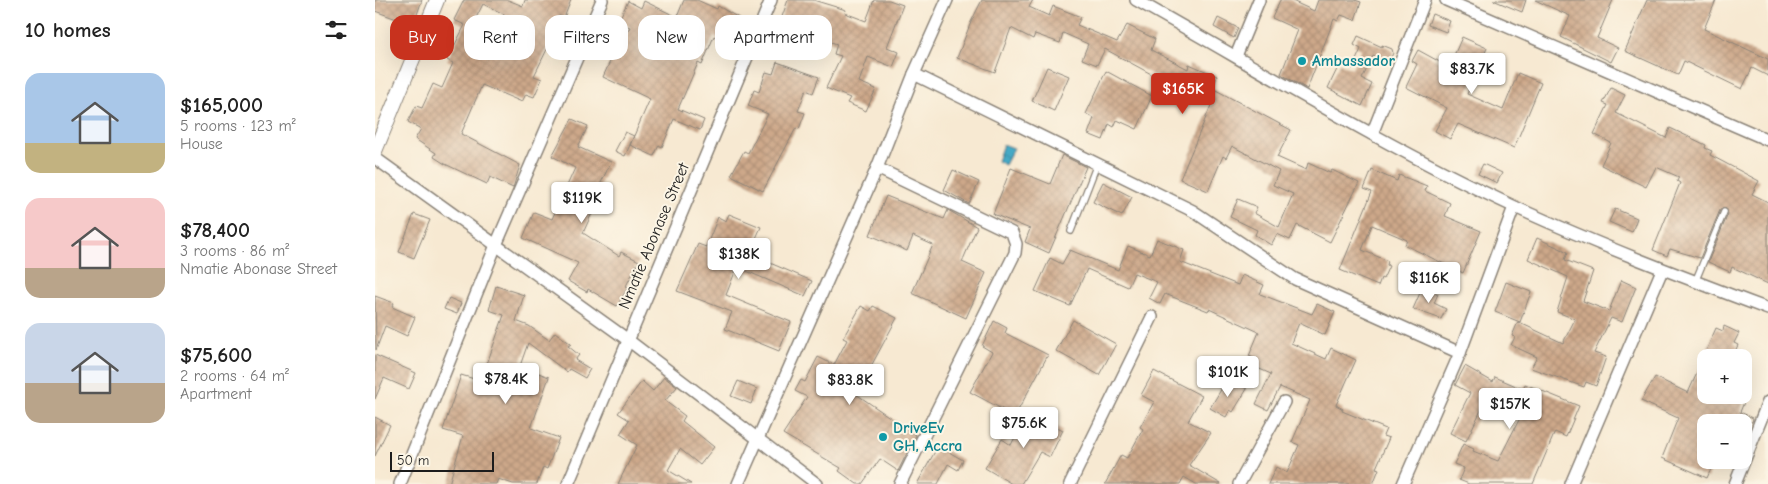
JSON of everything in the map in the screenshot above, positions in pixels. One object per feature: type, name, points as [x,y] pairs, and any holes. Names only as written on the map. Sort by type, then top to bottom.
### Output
[{"type":"street","points":[[375,151],[437,0]]},
{"type":"street","points":[[400,484],[496,245],[602,0]]},
{"type":"street","name":"Nmatie Abonase Street","points":[[568,484],[771,0]]},
{"type":"street","points":[[738,484],[877,168],[914,74],[947,0]]},
{"type":"street","points":[[1136,0],[1372,134],[1514,207],[1662,270],[1768,309]]},
{"type":"street","points":[[1235,56],[1259,0]]},
{"type":"street","points":[[1372,134],[1425,0]]},
{"type":"street","points":[[1446,0],[1768,140]]},
{"type":"street","points":[[914,74],[1193,211],[1295,279],[1460,353]]},
{"type":"street","points":[[375,158],[628,340],[817,484]]},
{"type":"street","points":[[877,168],[1012,233],[1016,244],[1015,253],[900,484]]},
{"type":"street","points":[[1403,484],[1460,353],[1514,207]]},
{"type":"street","points":[[1571,484],[1662,270]]},
{"type":"street","points":[[1070,484],[1152,317]]},
{"type":"street","points":[[1239,484],[1285,402]]},
{"type":"street","points":[[1735,484],[1768,402]]},
{"type":"lane","points":[[1071,231],[1097,164]]},
{"type":"lane","points":[[1695,282],[1724,212]]},
{"type":"water","points":[[1003,144],[1014,148],[1005,165],[997,161]]},
{"type":"building","points":[[375,0],[422,0],[417,15],[390,15],[390,17],[375,11]]},
{"type":"building","points":[[464,0],[508,0],[523,6],[525,0],[571,0],[565,15],[545,15],[545,53],[534,76],[542,79],[534,97],[526,94],[522,102],[482,85],[461,134],[520,165],[513,188],[490,177],[487,184],[445,164],[434,157],[436,153],[415,139],[421,129],[408,122],[416,106],[422,108],[433,84],[442,88],[453,63],[447,60],[454,60],[454,46],[464,27],[464,60],[535,60],[535,15],[504,15],[483,4],[478,15],[464,15],[464,25],[454,20]]},
{"type":"building","points":[[684,0],[697,0],[717,9],[718,6],[734,15],[715,15],[715,36],[705,58],[705,15],[678,15]]},
{"type":"building","points":[[788,0],[813,0],[846,10],[845,13],[866,21],[874,0],[889,0],[903,5],[887,47],[899,52],[893,67],[868,57],[859,82],[876,89],[866,111],[847,103],[850,98],[826,88],[841,56],[834,54],[837,44],[832,42],[832,15],[783,15]]},
{"type":"building","points":[[982,0],[1033,0],[1029,7],[1049,16],[1053,6],[1081,17],[1077,25],[1117,42],[1127,25],[1155,39],[1151,50],[1188,69],[1189,64],[1217,76],[1212,88],[1291,130],[1277,157],[1306,170],[1308,163],[1330,173],[1332,170],[1359,183],[1330,242],[1297,225],[1290,240],[1277,234],[1271,245],[1255,235],[1257,230],[1230,217],[1238,199],[1257,207],[1254,213],[1279,227],[1293,194],[1273,185],[1279,171],[1232,146],[1226,158],[1223,156],[1208,191],[1180,179],[1212,103],[1179,89],[1105,49],[1097,65],[1082,59],[1088,44],[1063,33],[1060,43],[1035,34],[1033,39],[1011,28],[995,72],[957,58]]},
{"type":"building","points":[[1280,0],[1290,0],[1314,11],[1318,0],[1355,0],[1361,2],[1355,20],[1341,15],[1338,21],[1334,19],[1307,89],[1281,74],[1298,30],[1272,18]]},
{"type":"building","points":[[1493,0],[1526,0],[1522,12]]},
{"type":"building","points":[[1535,0],[1613,0],[1597,38],[1618,48],[1611,62],[1561,37],[1570,16]]},
{"type":"building","points":[[1647,0],[1716,0],[1704,29],[1768,59],[1768,76],[1752,68],[1742,89],[1684,61],[1678,75],[1625,51]]},
{"type":"building","points":[[628,1],[641,8],[644,1],[673,15],[638,15],[638,60],[704,60],[702,65],[698,63],[678,109],[704,120],[700,130],[674,119],[662,147],[659,145],[654,156],[630,145],[650,99],[603,77],[611,60],[628,60],[628,31],[630,27],[628,26],[628,15],[621,15]]},
{"type":"building","points":[[1432,14],[1450,21],[1446,32],[1428,25]]},
{"type":"building","points":[[1218,18],[1238,28],[1234,38],[1214,27]]},
{"type":"building","points":[[1358,36],[1382,47],[1382,45],[1392,49],[1393,53],[1389,62],[1373,56],[1362,79],[1372,84],[1362,106],[1328,88],[1340,63],[1352,69],[1361,49],[1354,45]]},
{"type":"building","points":[[1462,37],[1487,48],[1467,94],[1503,110],[1518,73],[1541,83],[1514,148],[1458,124],[1450,139],[1435,131],[1447,108],[1406,87],[1417,64],[1412,61],[1418,50],[1449,67]]},
{"type":"building","points":[[777,62],[819,77],[813,93],[806,90],[798,111],[805,113],[799,129],[796,128],[763,191],[731,175],[744,151],[748,153],[768,114],[748,106],[754,90],[759,92],[766,72],[773,74]]},
{"type":"building","points":[[1047,67],[1069,76],[1054,111],[1032,101]]},
{"type":"building","points":[[1106,71],[1152,96],[1137,129],[1117,120],[1114,127],[1109,124],[1103,140],[1088,134],[1094,118],[1086,114]]},
{"type":"building","points":[[1611,88],[1625,95],[1616,113],[1666,138],[1670,128],[1706,145],[1705,148],[1712,151],[1710,155],[1759,181],[1752,194],[1768,202],[1768,284],[1732,267],[1730,272],[1708,262],[1728,214],[1725,208],[1720,210],[1700,258],[1670,249],[1667,256],[1653,250],[1680,183],[1677,181],[1679,177],[1656,167],[1646,187],[1601,165],[1611,143],[1594,134],[1608,105],[1603,103]]},
{"type":"building","points":[[572,119],[588,126],[578,147],[611,162],[598,189],[602,191],[583,233],[619,256],[621,252],[639,261],[626,286],[628,287],[617,306],[588,289],[587,292],[568,281],[578,263],[523,238],[534,212],[552,219],[575,168],[552,156]]},
{"type":"building","points":[[625,132],[634,136],[625,156],[615,151]]},
{"type":"building","points":[[1062,155],[1086,167],[1049,253],[1025,242],[1030,229],[993,214],[1011,168],[1050,184]]},
{"type":"building","points":[[1483,164],[1502,173],[1497,183],[1478,174]]},
{"type":"building","points":[[953,170],[979,182],[969,204],[944,190]]},
{"type":"building","points":[[1372,170],[1397,181],[1399,175],[1427,186],[1425,191],[1450,203],[1445,216],[1481,231],[1463,273],[1405,245],[1407,240],[1372,225],[1362,250],[1388,261],[1387,265],[1389,266],[1383,279],[1381,278],[1378,286],[1340,270],[1372,192],[1364,189]]},
{"type":"building","points":[[1103,182],[1132,197],[1122,216],[1093,202]]},
{"type":"building","points":[[886,196],[944,219],[948,210],[977,227],[962,262],[986,273],[966,318],[912,293],[933,245],[913,236],[907,251],[870,235]]},
{"type":"building","points":[[1615,209],[1637,218],[1632,232],[1609,222]]},
{"type":"building","points":[[414,214],[430,220],[414,258],[399,252]]},
{"type":"building","points":[[729,214],[761,227],[749,254],[812,281],[805,296],[737,267],[726,295],[791,322],[779,351],[725,329],[732,312],[677,291],[698,244],[706,247],[718,217],[726,221]]},
{"type":"building","points":[[1537,238],[1568,252],[1565,260],[1593,271],[1583,301],[1609,311],[1621,280],[1636,287],[1622,322],[1611,318],[1594,353],[1606,357],[1596,386],[1586,382],[1584,387],[1531,368],[1537,357],[1511,345],[1515,337],[1512,336],[1518,322],[1563,343],[1575,319],[1557,312],[1568,277],[1528,259]]},
{"type":"building","points":[[1157,239],[1184,250],[1180,262],[1238,285],[1242,275],[1264,285],[1260,294],[1312,314],[1317,304],[1335,312],[1325,335],[1299,323],[1291,343],[1326,359],[1331,348],[1356,360],[1336,405],[1343,409],[1342,411],[1386,429],[1383,436],[1389,438],[1376,468],[1379,469],[1373,484],[1268,484],[1276,467],[1287,473],[1299,445],[1292,442],[1310,400],[1280,387],[1268,410],[1256,404],[1271,374],[1255,367],[1258,360],[1249,356],[1259,332],[1209,309],[1208,311],[1165,294],[1160,304],[1149,298],[1157,282],[1134,273],[1128,287],[1087,269],[1070,306],[1035,291],[1050,258],[1062,264],[1070,250],[1118,270],[1128,246],[1150,255]]},
{"type":"building","points":[[1506,282],[1531,292],[1520,322],[1495,312]]},
{"type":"building","points":[[496,286],[524,295],[516,321],[529,326],[549,340],[555,332],[571,344],[568,346],[579,355],[575,360],[590,369],[585,378],[569,369],[567,372],[528,343],[520,366],[549,377],[531,428],[559,438],[547,469],[543,467],[537,484],[513,484],[498,479],[496,484],[449,484],[463,436],[443,430],[461,375],[481,381],[504,315],[489,310]]},
{"type":"building","points":[[1423,286],[1438,294],[1434,303],[1446,309],[1441,319],[1413,309]]},
{"type":"building","points":[[375,296],[394,303],[392,307],[415,317],[407,336],[385,326],[376,350]]},
{"type":"building","points":[[449,298],[461,303],[457,314],[444,309]]},
{"type":"building","points":[[861,306],[870,311],[873,306],[897,318],[856,394],[916,435],[898,471],[880,459],[862,484],[857,484],[839,471],[841,468],[783,434],[807,397],[795,391],[801,380],[805,382],[818,357],[834,365],[847,340],[843,338]]},
{"type":"building","points":[[1073,320],[1116,344],[1099,375],[1056,351]]},
{"type":"building","points":[[994,321],[1007,328],[1005,333],[1048,355],[1015,416],[970,392],[992,352],[982,346]]},
{"type":"building","points":[[1724,326],[1739,333],[1734,343],[1738,345],[1736,349],[1707,349],[1716,328],[1723,331]]},
{"type":"building","points":[[375,355],[416,373],[409,389],[384,378],[375,399]]},
{"type":"building","points":[[1465,366],[1493,382],[1495,377],[1523,389],[1525,384],[1579,406],[1566,437],[1555,432],[1533,484],[1469,484],[1459,480],[1464,468],[1454,464],[1463,444],[1474,449],[1473,451],[1498,461],[1520,418],[1513,415],[1515,412],[1486,400],[1466,441],[1450,433],[1470,393],[1455,385]]},
{"type":"building","points":[[1154,371],[1202,396],[1188,421],[1211,433],[1189,465],[1221,484],[1196,484],[1184,477],[1180,484],[1105,484],[1121,455],[1127,458],[1143,429],[1140,427],[1154,402],[1141,395]]},
{"type":"building","points":[[1697,373],[1697,404],[1743,404],[1740,412],[1744,414],[1697,414],[1697,469],[1711,469],[1707,478],[1662,458],[1678,418],[1641,401],[1655,377],[1688,393]]},
{"type":"building","points":[[664,377],[677,387],[665,401],[685,416],[682,421],[714,447],[700,465],[680,449],[668,470],[691,484],[618,484],[637,445],[620,434],[629,420],[618,413],[642,381],[653,391]]},
{"type":"building","points":[[1228,378],[1247,389],[1233,412],[1230,410],[1226,417],[1210,408]]},
{"type":"building","points":[[738,381],[757,389],[751,404],[731,396]]},
{"type":"building","points":[[1028,412],[1063,430],[1050,457],[1040,452],[1021,484],[1012,484],[985,468],[1002,439],[1011,445]]},
{"type":"building","points":[[375,417],[390,425],[375,456]]},
{"type":"building","points":[[938,446],[963,460],[958,470],[948,464],[938,484],[917,484]]},
{"type":"place","name":"Ambassador","points":[[1302,61]]},
{"type":"place","name":"DriveEv GH, Accra","points":[[883,437]]}]
